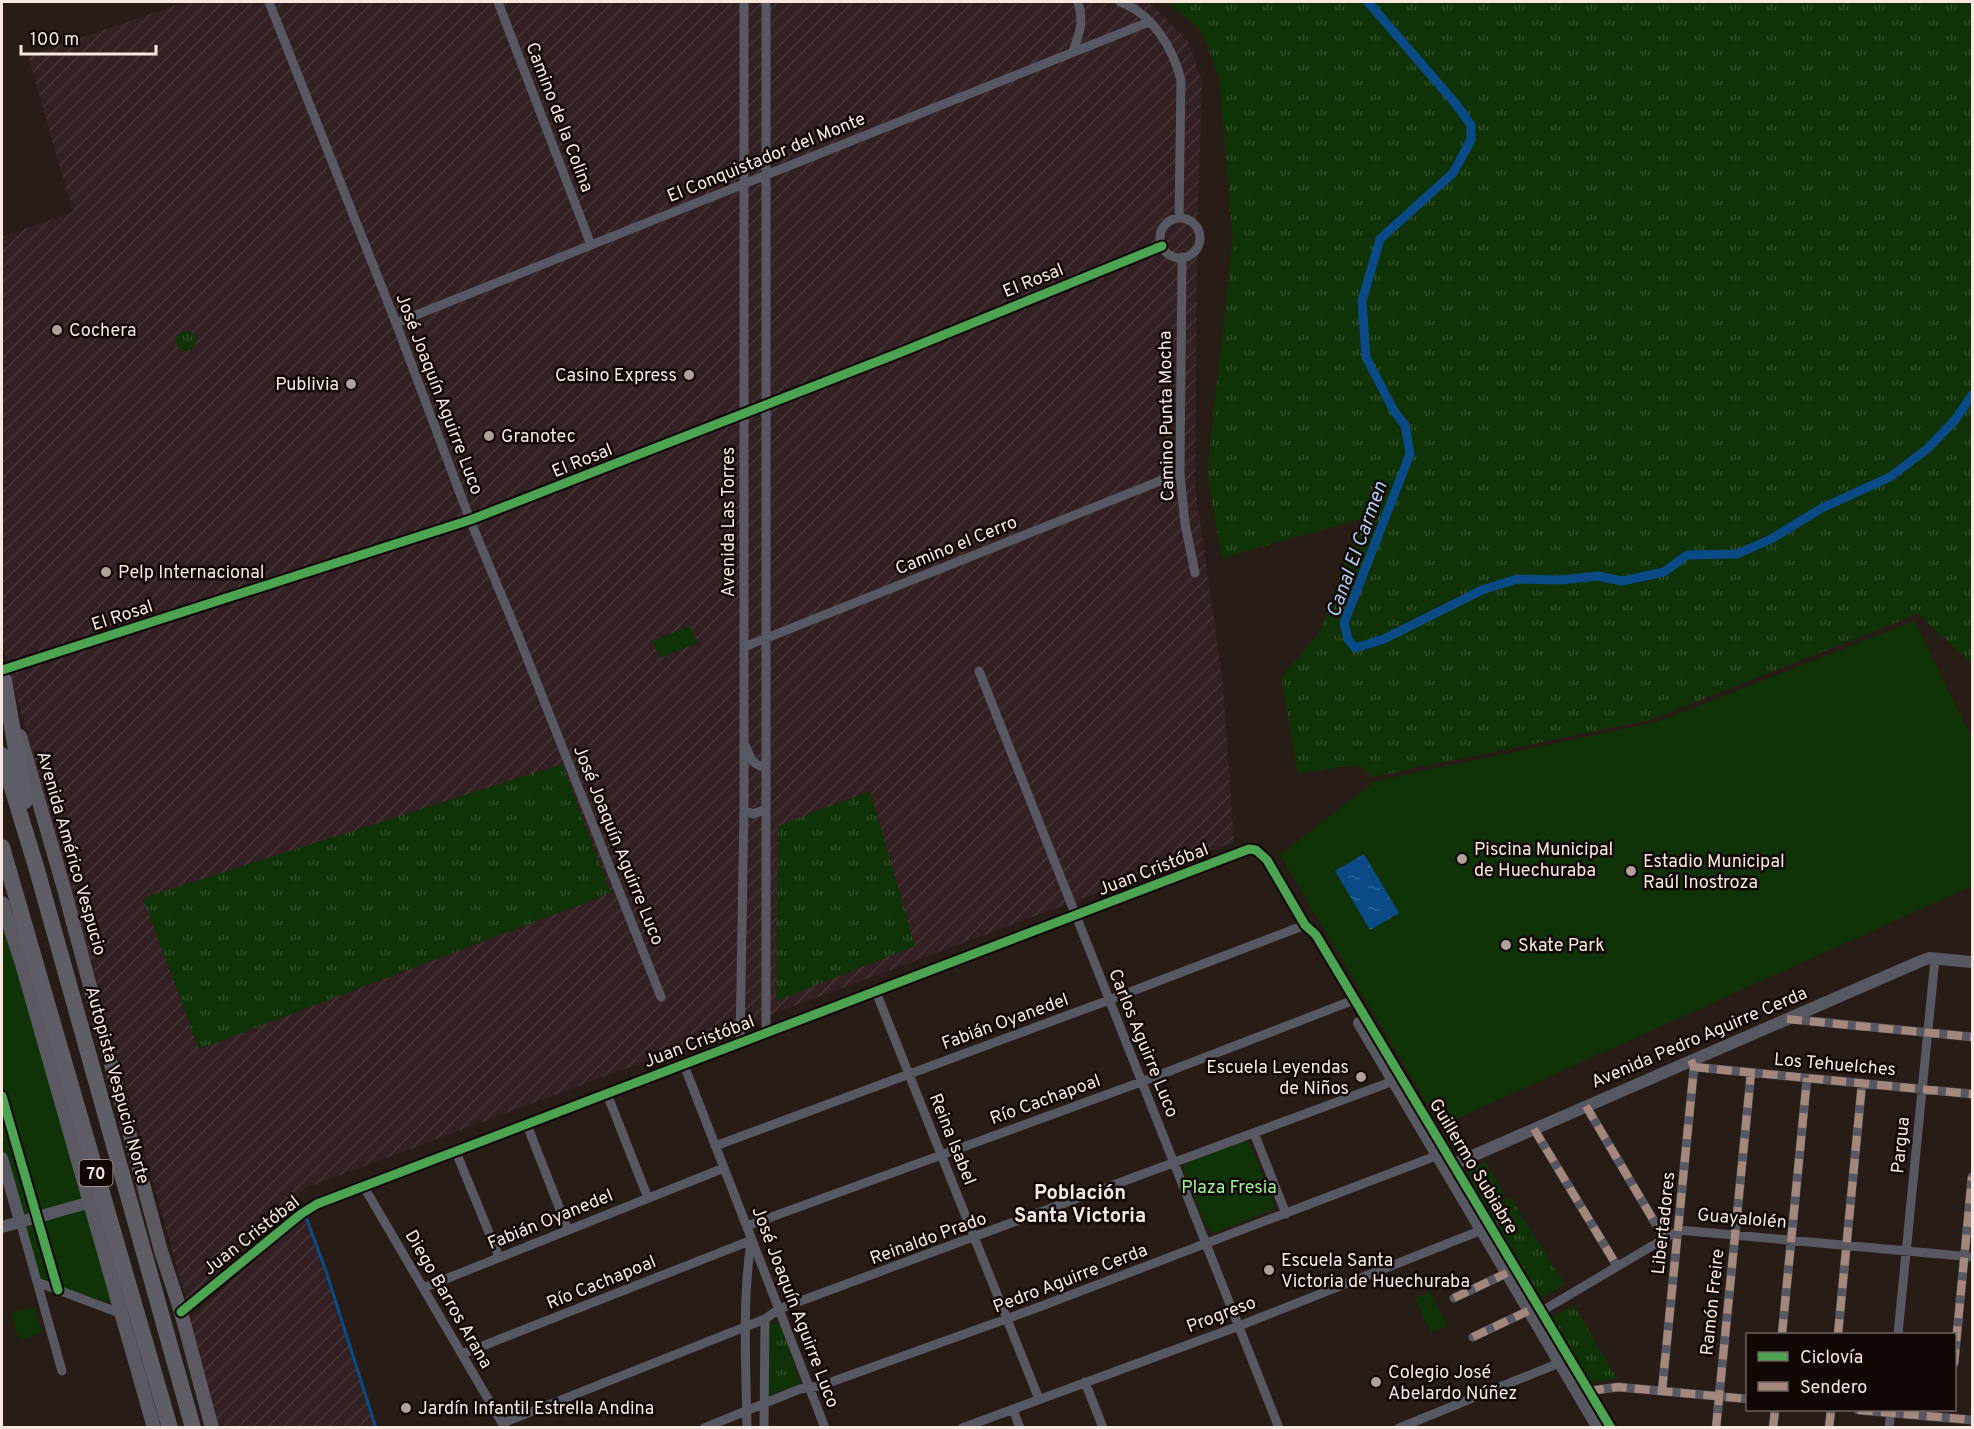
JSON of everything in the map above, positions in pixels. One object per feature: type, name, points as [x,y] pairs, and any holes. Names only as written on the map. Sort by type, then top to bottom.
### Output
[{"type":"highway","points":[[2,674],[37,870]]},
{"type":"highway","name":"Autopista Vespucio Norte","points":[[2,755],[37,870],[180,1385],[194,1428]]},
{"type":"highway","name":"70","points":[[2,847],[170,1428]]},
{"type":"main road","name":"Avenida Américo Vespucio","points":[[2,674],[64,889],[161,1251],[181,1312],[212,1428]]},
{"type":"main road","points":[[2,903],[91,1202],[154,1428]]},
{"type":"street","name":"José Joaquín Aguirre Luco","points":[[269,2],[396,323],[470,520],[532,668],[662,997]]},
{"type":"street","name":"Camino de la Colina","points":[[498,2],[591,244]]},
{"type":"street","name":"Avenida Las Torres","points":[[740,1044],[744,810],[744,2]]},
{"type":"street","points":[[766,2],[766,1034]]},
{"type":"street","points":[[1073,51],[1081,30],[1082,16],[1078,2]]},
{"type":"street","points":[[1120,2],[1131,6],[1162,36],[1172,54],[1181,80],[1179,218]]},
{"type":"street","name":"El Conquistador del Monte","points":[[396,323],[1149,22]]},
{"type":"street","points":[[1179,218],[1186,219],[1196,227],[1199,240],[1194,252],[1182,257],[1170,255],[1162,246],[1160,239],[1163,227],[1173,219],[1179,218]]},
{"type":"street","name":"El Rosal","points":[[2,674],[470,520],[1162,246]]},
{"type":"street","name":"Camino Punta Mocha","points":[[1182,257],[1180,473],[1185,524],[1195,573]]},
{"type":"street","name":"Camino el Cerro","points":[[744,647],[1180,473]]},
{"type":"street","name":"Carlos Aguirre Luco","points":[[979,671],[1279,1428]]},
{"type":"street","points":[[743,740],[753,762],[757,766],[765,767]]},
{"type":"street","points":[[744,810],[753,814],[766,809]]},
{"type":"street","name":"Juan Cristóbal","points":[[181,1312],[305,1211],[1249,849],[1256,850]]},
{"type":"street","name":"Guillermo Subiabre","points":[[1256,850],[1267,860],[1305,925],[1316,935],[1350,1001],[1565,1361],[1598,1428]]},
{"type":"street","name":"Fabián Oyanedel","points":[[715,1146],[1305,925]]},
{"type":"street","name":"Avenida Pedro Aguirre Cerda","points":[[1449,1166],[1586,1106],[1693,1063],[1787,1019],[1929,958],[1972,962]]},
{"type":"street","name":"Pargua","points":[[1898,1333],[1935,959]]},
{"type":"street","name":"Reina Isabel","points":[[876,992],[1039,1399]]},
{"type":"street","name":"Río Cachapoal","points":[[747,1226],[1141,1082],[1350,1001]]},
{"type":"street","points":[[1787,1019],[1972,1036]]},
{"type":"street","name":"Los Tehuelches","points":[[1693,1063],[1750,1072],[1972,1094]]},
{"type":"street","name":"Libertadores","points":[[1662,1391],[1693,1063]]},
{"type":"street","name":"José Joaquín Aguirre Luco","points":[[684,1065],[825,1428]]},
{"type":"street","name":"Ramón Freire","points":[[1716,1428],[1750,1072]]},
{"type":"street","points":[[1782,1333],[1807,1078]]},
{"type":"street","name":"Reinaldo Prado","points":[[504,1426],[765,1319],[779,1309],[1397,1079]]},
{"type":"street","points":[[1838,1333],[1862,1083]]},
{"type":"street","points":[[607,1094],[648,1198]]},
{"type":"street","points":[[1586,1106],[1664,1238]]},
{"type":"street","points":[[527,1125],[568,1230]]},
{"type":"street","points":[[1534,1129],[1617,1266]]},
{"type":"street","points":[[1254,1133],[1286,1214]]},
{"type":"street","points":[[456,1152],[499,1257]]},
{"type":"street","name":"Pedro Aguirre Cerda","points":[[704,1428],[801,1389],[820,1386],[1007,1319],[1441,1154]]},
{"type":"street","points":[[2,1158],[62,1371]]},
{"type":"street","name":"Fabián Oyanedel","points":[[423,1288],[724,1168]]},
{"type":"street","points":[[1956,1350],[1969,1257],[1972,1177]]},
{"type":"street","name":"Diego Barros Arana","points":[[364,1187],[504,1426]]},
{"type":"street","points":[[2,1227],[91,1202]]},
{"type":"street","name":"Guillermo Subiabre","points":[[1486,1228],[1507,1273],[1536,1311]]},
{"type":"street","name":"Progreso","points":[[962,1428],[1239,1326],[1486,1228]]},
{"type":"street","name":"Guayalolén","points":[[1473,1337],[1536,1311],[1679,1230],[1969,1257]]},
{"type":"street","points":[[747,1428],[746,1327],[748,1270],[752,1240]]},
{"type":"street","name":"Río Cachapoal","points":[[462,1354],[752,1240]]},
{"type":"street","points":[[1454,1298],[1507,1273]]},
{"type":"street","points":[[37,1282],[122,1314]]},
{"type":"street","points":[[764,1428],[765,1319]]},
{"type":"street","points":[[1399,1428],[1565,1361]]},
{"type":"street","name":"Guillermo Subiabre","points":[[1565,1361],[1589,1391],[1611,1428]]},
{"type":"street","points":[[1085,1382],[1103,1428]]},
{"type":"street","points":[[1589,1391],[1615,1386],[1746,1399]]},
{"type":"street","points":[[1013,1409],[1020,1428]]},
{"type":"street","points":[[1773,1428],[1775,1411]]},
{"type":"street","points":[[1829,1428],[1831,1411]]},
{"type":"street","points":[[1889,1428],[1891,1411],[1950,1414],[1972,1420]]},
{"type":"shaded area","points":[[185,2],[1146,2],[1153,6],[1188,41],[1202,81],[1198,206],[1195,485],[1223,684],[1234,842],[303,1189],[281,1219],[186,1300],[2,644],[2,237],[73,212],[28,56]]},
{"type":"shaded area","points":[[307,1216],[377,1427],[218,1427],[189,1318]]},
{"type":"green space","points":[[1167,2],[1972,2],[1972,664],[1918,614],[1650,720],[1372,777],[1359,765],[1298,773],[1281,678],[1319,633],[1361,519],[1222,558],[1207,473],[1233,239],[1219,77],[1201,30]]},
{"type":"green space","points":[[186,331],[193,334],[196,341],[193,348],[186,351],[179,348],[176,341],[179,334]]},
{"type":"green space","name":"Estadio Municipal Raúl Inostroza","points":[[1914,621],[1972,738],[1972,886],[1440,1126],[1280,855],[1375,781],[1657,722]]},
{"type":"green space","points":[[690,626],[697,643],[660,658],[653,641]]},
{"type":"green space","points":[[562,764],[611,893],[199,1049],[143,898]]},
{"type":"green space","points":[[870,791],[915,946],[776,1001],[778,826]]},
{"type":"green space","points":[[2,925],[16,964],[113,1304],[40,1280],[2,1146]]},
{"type":"green space","name":"Plaza Fresia","points":[[1244,1141],[1250,1144],[1275,1205],[1270,1211],[1214,1233],[1207,1228],[1183,1168],[1187,1163]]},
{"type":"green space","points":[[1485,1161],[1504,1194],[1485,1205],[1466,1172]]},
{"type":"green space","points":[[1510,1197],[1565,1284],[1542,1298],[1488,1211]]},
{"type":"green space","points":[[1431,1291],[1447,1326],[1432,1333],[1415,1299]]},
{"type":"green space","points":[[1574,1305],[1617,1379],[1589,1382],[1551,1318]]},
{"type":"green space","points":[[34,1307],[42,1333],[19,1340],[11,1313]]},
{"type":"green space","points":[[770,1323],[781,1325],[800,1384],[769,1395]]},
{"type":"water","points":[[1364,854],[1399,913],[1370,930],[1335,871]]},
{"type":"waterway","name":"Canal El Carmen","points":[[1368,2],[1455,103],[1471,125],[1471,140],[1453,173],[1380,239],[1362,301],[1366,357],[1394,411],[1405,425],[1410,454],[1344,623],[1348,639],[1355,648],[1384,639],[1482,590],[1517,579],[1560,580],[1598,576],[1622,581],[1664,572],[1687,555],[1737,554],[1771,539],[1822,508],[1890,477],[1927,449],[1955,420],[1972,395]]},
{"type":"waterway","points":[[306,1217],[326,1271],[376,1428]]},
{"type":"marked path","points":[[1787,1019],[1972,1037]]},
{"type":"marked path","points":[[1662,1391],[1694,1067],[1691,1060]]},
{"type":"marked path","points":[[1694,1067],[1972,1094]]},
{"type":"marked path","points":[[1716,1428],[1751,1073]]},
{"type":"marked path","points":[[1782,1333],[1807,1078]]},
{"type":"marked path","points":[[1838,1333],[1862,1083]]},
{"type":"marked path","points":[[1586,1106],[1664,1238]]},
{"type":"marked path","points":[[1534,1129],[1617,1266]]},
{"type":"marked path","points":[[1956,1343],[1972,1177]]},
{"type":"marked path","points":[[1454,1298],[1507,1273]]},
{"type":"marked path","points":[[1473,1337],[1530,1310]]},
{"type":"marked path","points":[[1589,1391],[1618,1387],[1746,1399]]},
{"type":"marked path","points":[[1773,1428],[1775,1411]]},
{"type":"marked path","points":[[1829,1428],[1831,1411]]},
{"type":"marked path","points":[[1869,1411],[1972,1420]]},
{"type":"cycle path","points":[[2,670],[470,520],[899,353],[1162,246]]},
{"type":"cycle path","points":[[181,1312],[301,1214],[317,1204],[1249,849],[1256,850],[1267,860],[1305,925],[1316,935],[1611,1428]]},
{"type":"cycle path","points":[[2,1096],[58,1290]]},
{"type":"place","name":"Cochera","points":[[57,330]]},
{"type":"place","name":"Casino Express","points":[[689,375]]},
{"type":"place","name":"Publivia","points":[[351,384]]},
{"type":"place","name":"Granotec","points":[[489,436]]},
{"type":"place","name":"Pelp Internacional","points":[[106,572]]},
{"type":"place","name":"Piscina Municipal de Huechuraba","points":[[1462,859]]},
{"type":"place","name":"Estadio Municipal Raúl Inostroza","points":[[1631,871]]},
{"type":"place","name":"Skate Park","points":[[1506,945]]},
{"type":"place","name":"Escuela Leyendas de Niños","points":[[1361,1077]]},
{"type":"place","name":"Escuela Santa Victoria de Huechuraba","points":[[1269,1270]]},
{"type":"place","name":"Colegio José Abelardo Núñez","points":[[1376,1382]]},
{"type":"place","name":"Jardín Infantil Estrella Andina","points":[[406,1408]]},
{"type":"district","name":"Población Santa Victoria","points":[[1080,1204]]}]
